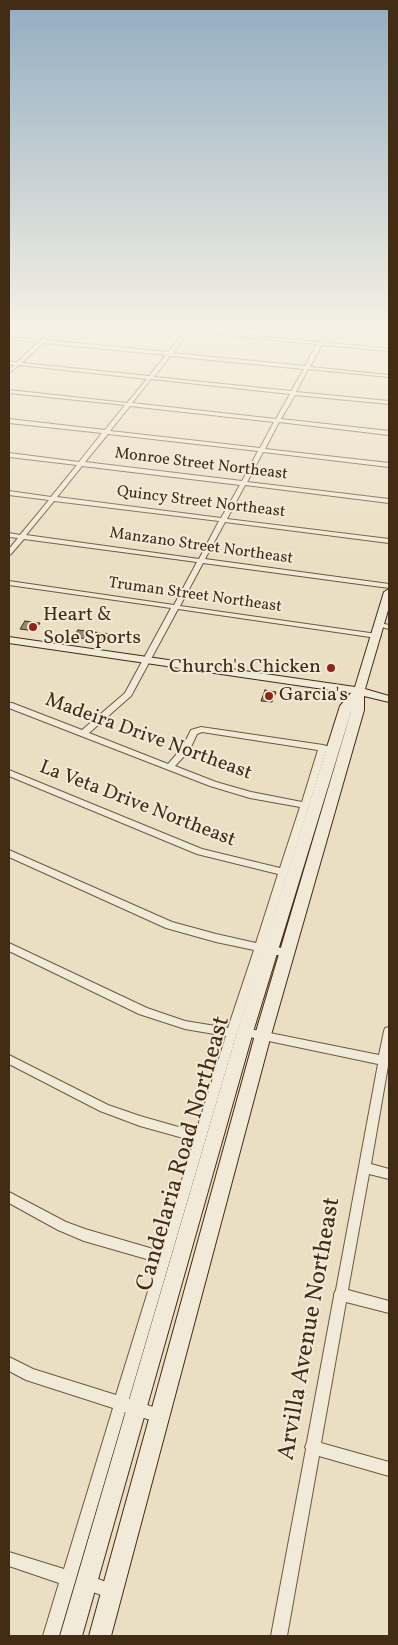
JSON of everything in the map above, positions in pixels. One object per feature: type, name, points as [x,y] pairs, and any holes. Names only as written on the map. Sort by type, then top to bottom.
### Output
[{"type":"main road","name":"Candelaria Road Northeast","points":[[71,1636],[86,1583],[129,1406],[238,1032],[265,948],[334,750],[358,710],[359,691],[377,636],[385,626],[389,592]]},
{"type":"main road","points":[[9,640],[359,691],[389,699]]},
{"type":"main road","points":[[359,691],[389,691]]},
{"type":"main road","name":"Candelaria Road Northeast","points":[[100,1636],[287,953],[334,750]]},
{"type":"street","points":[[9,553],[129,404],[389,433]]},
{"type":"street","points":[[84,733],[128,694],[287,404]]},
{"type":"street","points":[[9,421],[389,465]]},
{"type":"street","name":"Monroe Street Northeast","points":[[9,455],[389,501]]},
{"type":"street","name":"Quincy Street Northeast","points":[[9,493],[389,541]]},
{"type":"street","name":"Manzano Street Northeast","points":[[9,535],[389,586]]},
{"type":"street","name":"Truman Street Northeast","points":[[9,583],[377,636]]},
{"type":"street","name":"Madeira Drive Northeast","points":[[9,705],[239,792],[305,805]]},
{"type":"street","points":[[171,766],[186,749],[194,732],[201,729],[334,750],[305,805],[283,872],[265,948]]},
{"type":"street","name":"La Veta Drive Northeast","points":[[9,774],[200,852],[283,872]]},
{"type":"street","points":[[9,853],[169,924],[190,931],[287,953]]},
{"type":"street","points":[[9,947],[143,1011],[185,1025],[263,1036],[386,1062]]},
{"type":"street","name":"Arvilla Avenue Northeast","points":[[279,1636],[340,1294],[386,1062],[389,1030]]},
{"type":"street","points":[[50,1636],[68,1578],[129,1406],[164,1258],[200,1138],[238,1032]]},
{"type":"street","points":[[9,1059],[104,1108],[140,1121],[200,1138]]},
{"type":"street","points":[[364,1168],[389,1174]]},
{"type":"street","points":[[9,1197],[84,1236],[164,1258]]},
{"type":"street","points":[[340,1294],[389,1307]]},
{"type":"street","points":[[9,1364],[30,1375],[160,1416]]},
{"type":"street","points":[[312,1447],[389,1469]]},
{"type":"street","points":[[9,1559],[68,1578]]},
{"type":"street","points":[[86,1583],[112,1591]]},
{"type":"building","points":[[25,621],[40,623],[35,631],[20,629]]},
{"type":"building","points":[[78,630],[110,634],[106,642],[73,637]]},
{"type":"building","name":"Garcia's","points":[[265,690],[276,692],[272,702],[261,701]]},
{"type":"place","name":"Heart & Sole Sports","points":[[33,627]]},
{"type":"place","name":"Church's Chicken","points":[[331,668]]},
{"type":"place","name":"Garcia's","points":[[269,696]]}]
